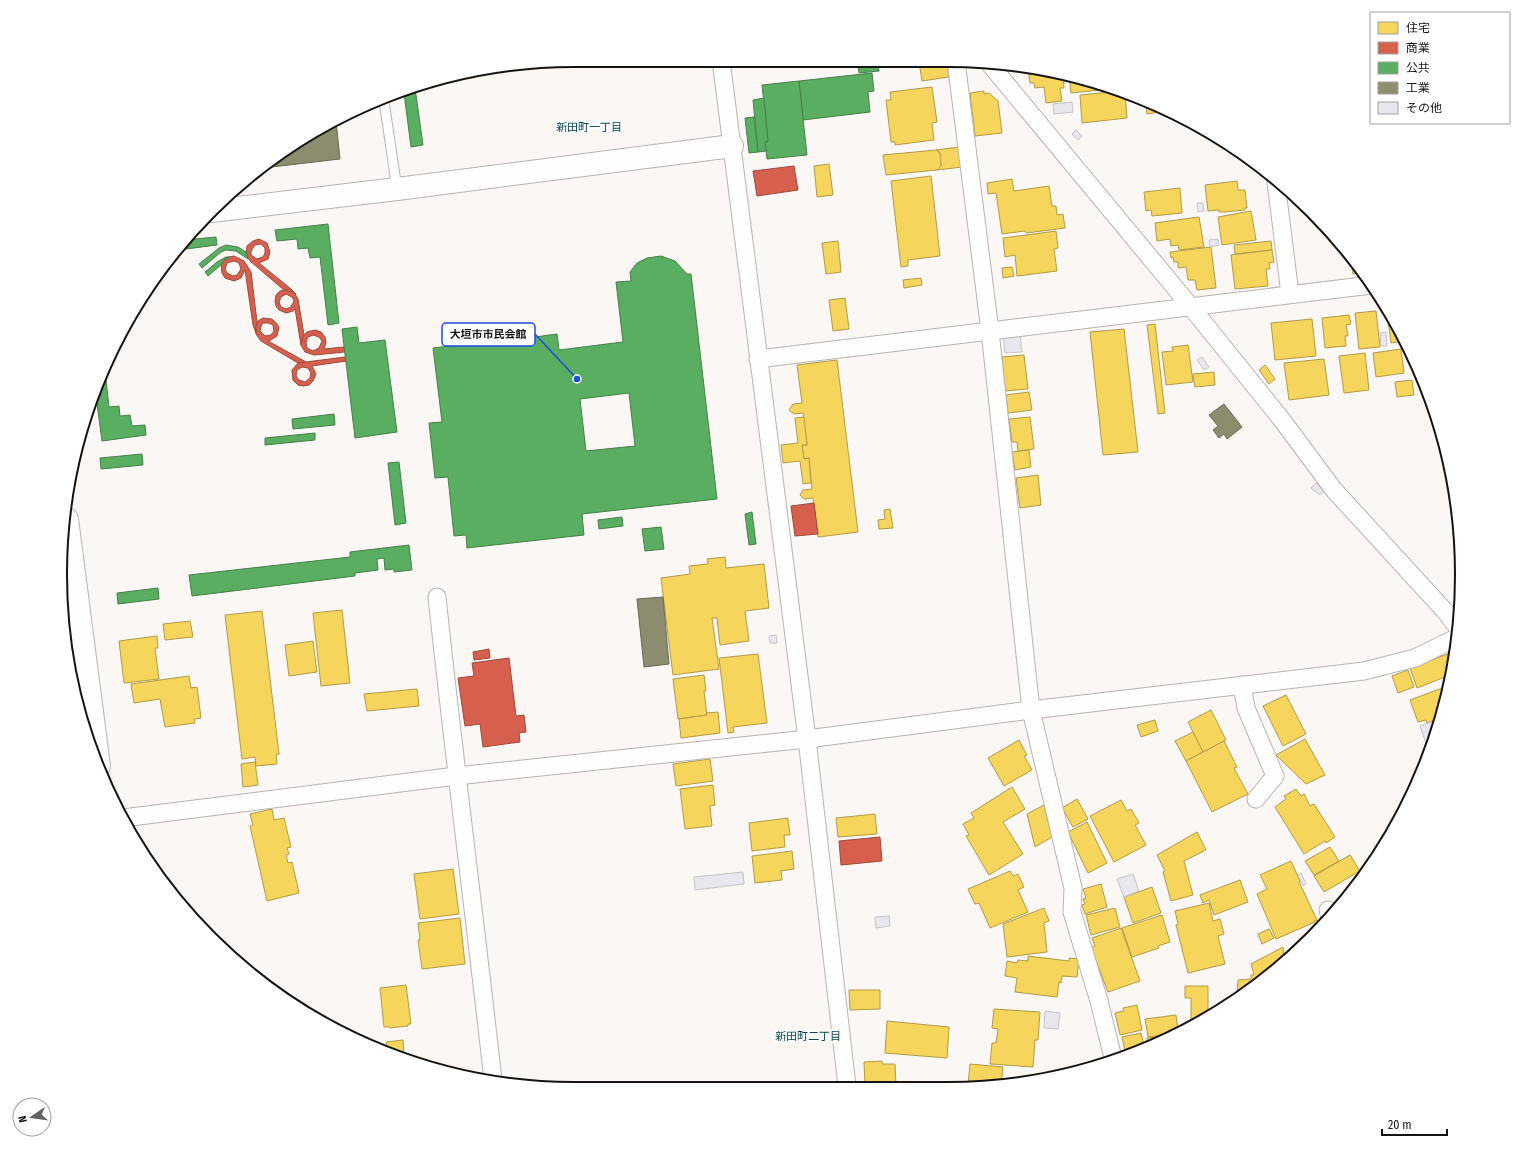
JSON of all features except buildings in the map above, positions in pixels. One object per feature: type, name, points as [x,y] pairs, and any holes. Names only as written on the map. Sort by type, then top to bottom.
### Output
[{"type":"street","points":[[722,67],[807,739],[847,1082]]},
{"type":"street","points":[[957,67],[990,331],[1031,710],[1073,888],[1072,912],[1099,1001],[1112,1055]]},
{"type":"street","points":[[994,69],[1191,307],[1282,420],[1334,490],[1453,621]]},
{"type":"street","points":[[223,210],[732,146]]},
{"type":"street","points":[[1277,189],[1290,294]]},
{"type":"street","points":[[758,358],[1364,286]]},
{"type":"street","points":[[69,533],[96,743]]},
{"type":"street","points":[[437,597],[456,776],[478,946],[492,1075]]},
{"type":"street","points":[[129,817],[456,776],[807,739],[1031,710],[1364,671],[1415,658],[1451,640]]},
{"type":"street","points":[[1242,685],[1246,708],[1275,776],[1256,799]]},
{"type":"lane","points":[[384,104],[397,189]]},
{"type":"place","name":"大垣市市民会館","points":[[577,379]]},
{"type":"district","name":"新田町一丁目","points":[[589,127]]},
{"type":"district","name":"新田町二丁目","points":[[808,1036]]}]
